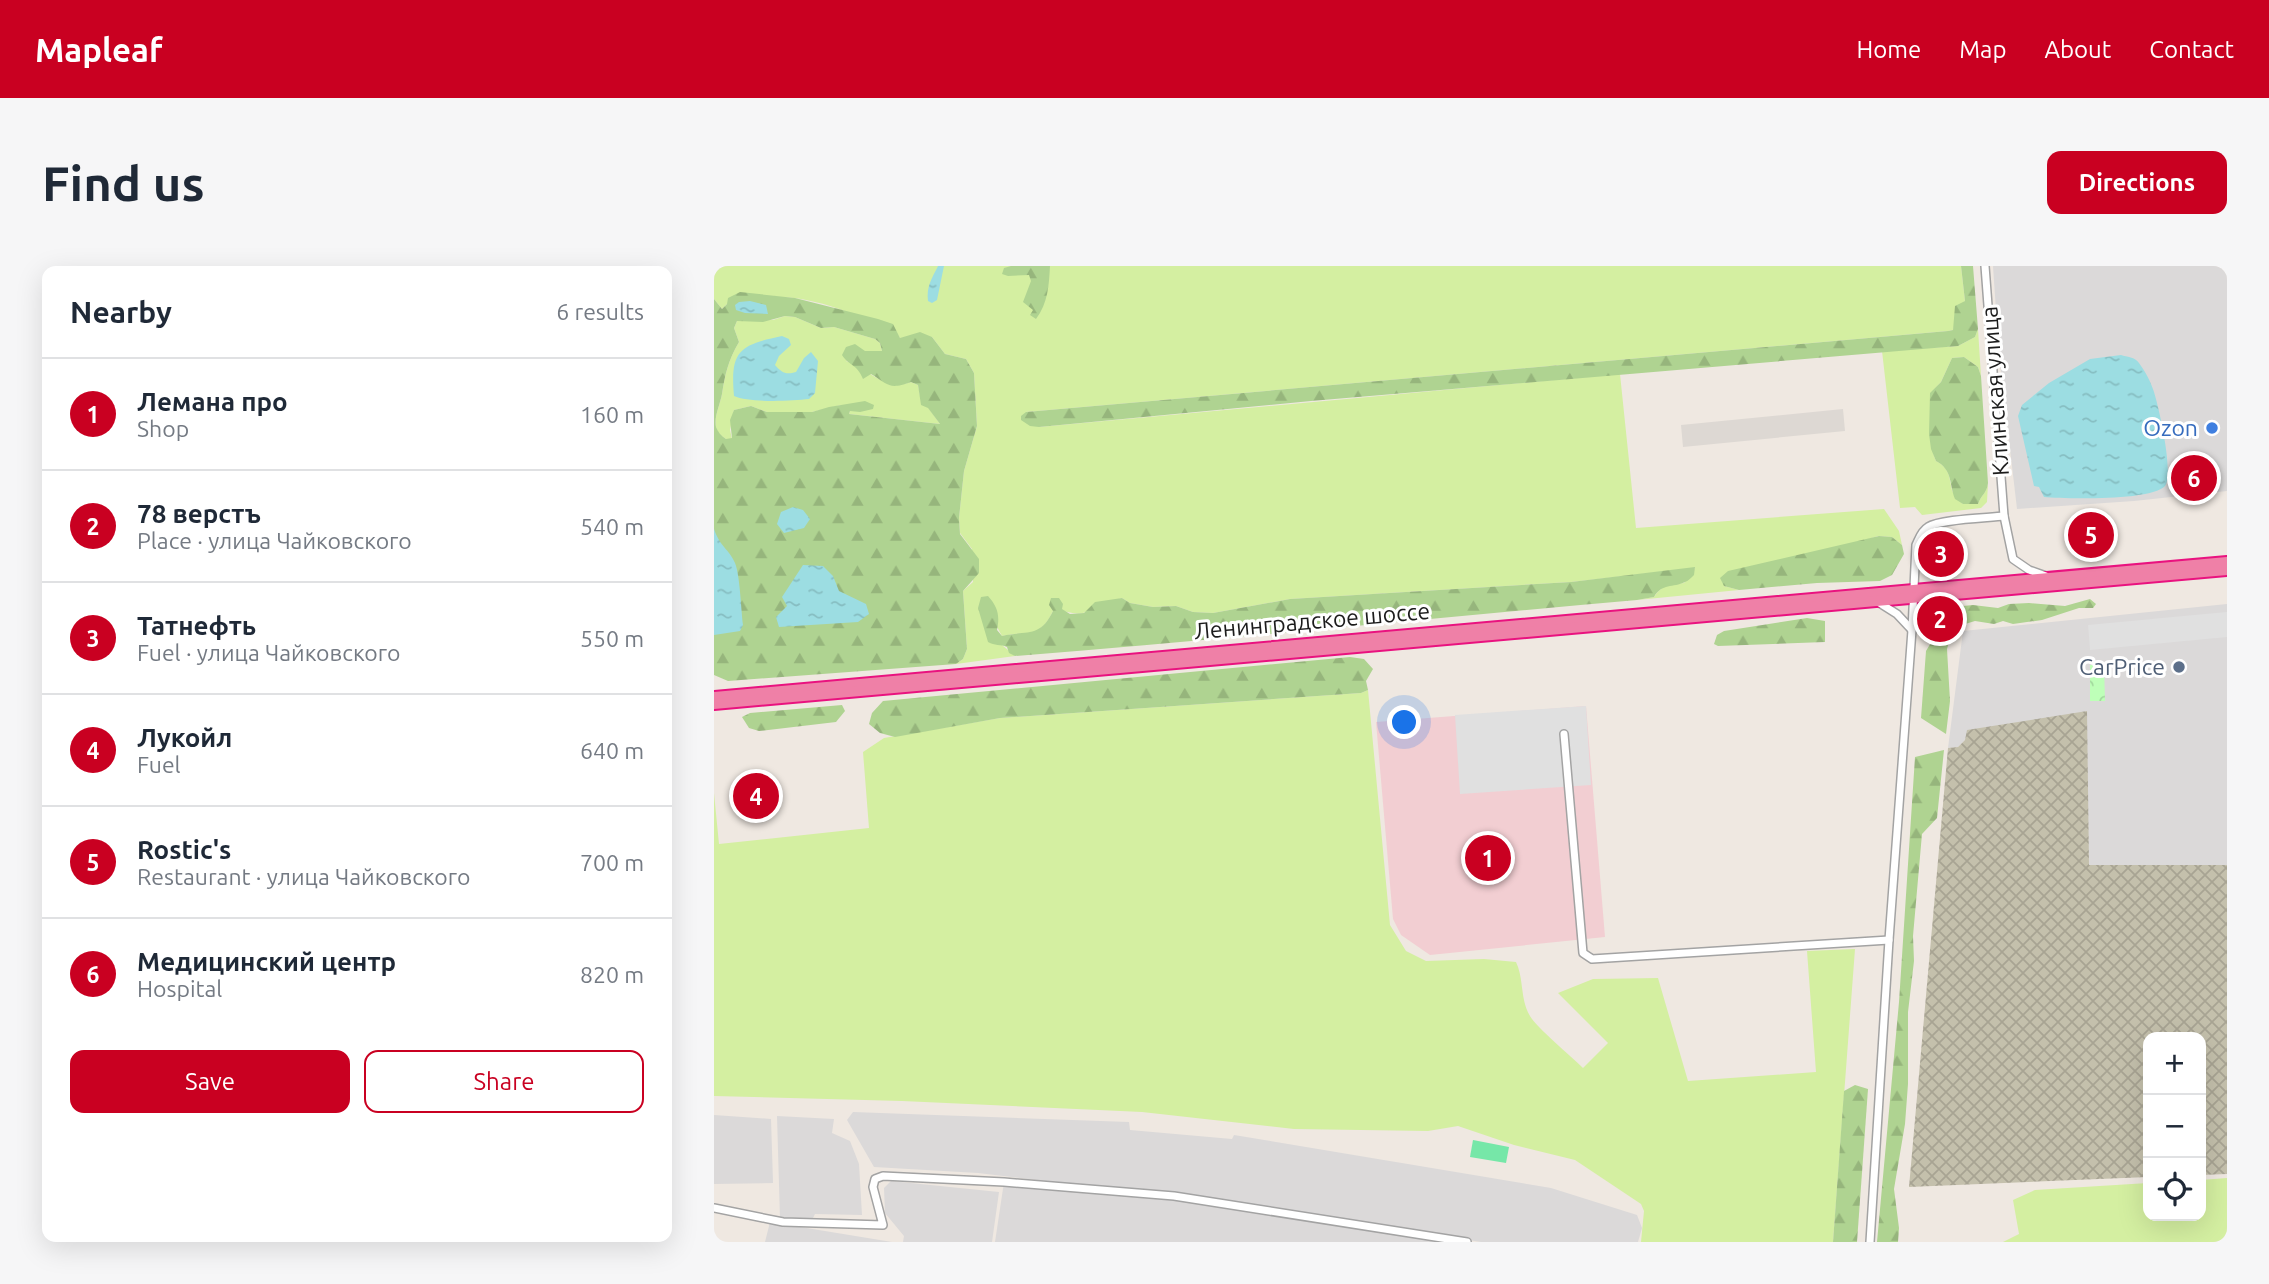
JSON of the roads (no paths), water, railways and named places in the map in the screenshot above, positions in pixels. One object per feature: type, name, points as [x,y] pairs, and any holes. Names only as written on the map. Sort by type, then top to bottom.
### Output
[{"type":"highway","points":[[1914,592],[2227,562]]},
{"type":"highway","points":[[1914,592],[1937,595],[2227,570]]},
{"type":"highway","name":"Ленинградское шоссе","points":[[714,704],[1876,601],[1914,592]]},
{"type":"highway","name":"Ленинградское шоссе","points":[[714,697],[1914,592]]},
{"type":"street","name":"Клинская улица","points":[[1985,266],[2004,516],[2013,559],[2029,570],[2049,577]]},
{"type":"street","points":[[1870,1242],[1916,545],[1920,534],[1928,526],[2004,516]]},
{"type":"street","points":[[1912,630],[1920,612],[1937,595]]},
{"type":"street","points":[[1876,601],[1897,614],[1912,630]]},
{"type":"street","points":[[1564,734],[1583,953],[1592,959],[1889,940]]},
{"type":"street","points":[[714,1208],[783,1222],[883,1225],[873,1187],[875,1179],[883,1176],[1004,1182],[1174,1196],[1467,1242]]},
{"type":"water","points":[[938,266],[944,266],[937,300],[932,303],[928,301],[928,291]]},
{"type":"water","points":[[750,301],[766,305],[768,314],[736,310],[735,305],[739,302]]},
{"type":"water","points":[[782,336],[789,339],[791,345],[779,356],[775,365],[784,373],[796,372],[811,352],[818,361],[815,393],[809,399],[781,401],[750,400],[734,396],[734,369],[740,352],[756,343]]},
{"type":"water","points":[[2121,355],[2137,361],[2153,388],[2167,455],[2165,486],[2157,491],[2126,497],[2044,497],[2039,487],[2034,486],[2018,416],[2022,405],[2049,383],[2090,359]]},
{"type":"water","points":[[793,507],[803,510],[810,519],[804,528],[784,533],[777,524],[781,512]]},
{"type":"water","points":[[714,529],[737,568],[743,625],[740,631],[714,635]]},
{"type":"water","points":[[803,565],[823,566],[833,576],[839,591],[866,604],[869,614],[858,622],[779,627],[776,617],[787,606],[782,597]]},
{"type":"place","name":"Ozon","points":[[2212,428]]},
{"type":"place","name":"Медицинский центр","points":[[2194,478]]},
{"type":"place","name":"Rostic's","points":[[2091,535]]},
{"type":"place","name":"Татнефть","points":[[1941,554]]},
{"type":"place","name":"78 верстъ","points":[[1940,619]]},
{"type":"place","name":"CarPrice","points":[[2179,667]]},
{"type":"place","name":"Лукойл","points":[[756,796]]},
{"type":"place","name":"Лемана про","points":[[1488,858]]}]
